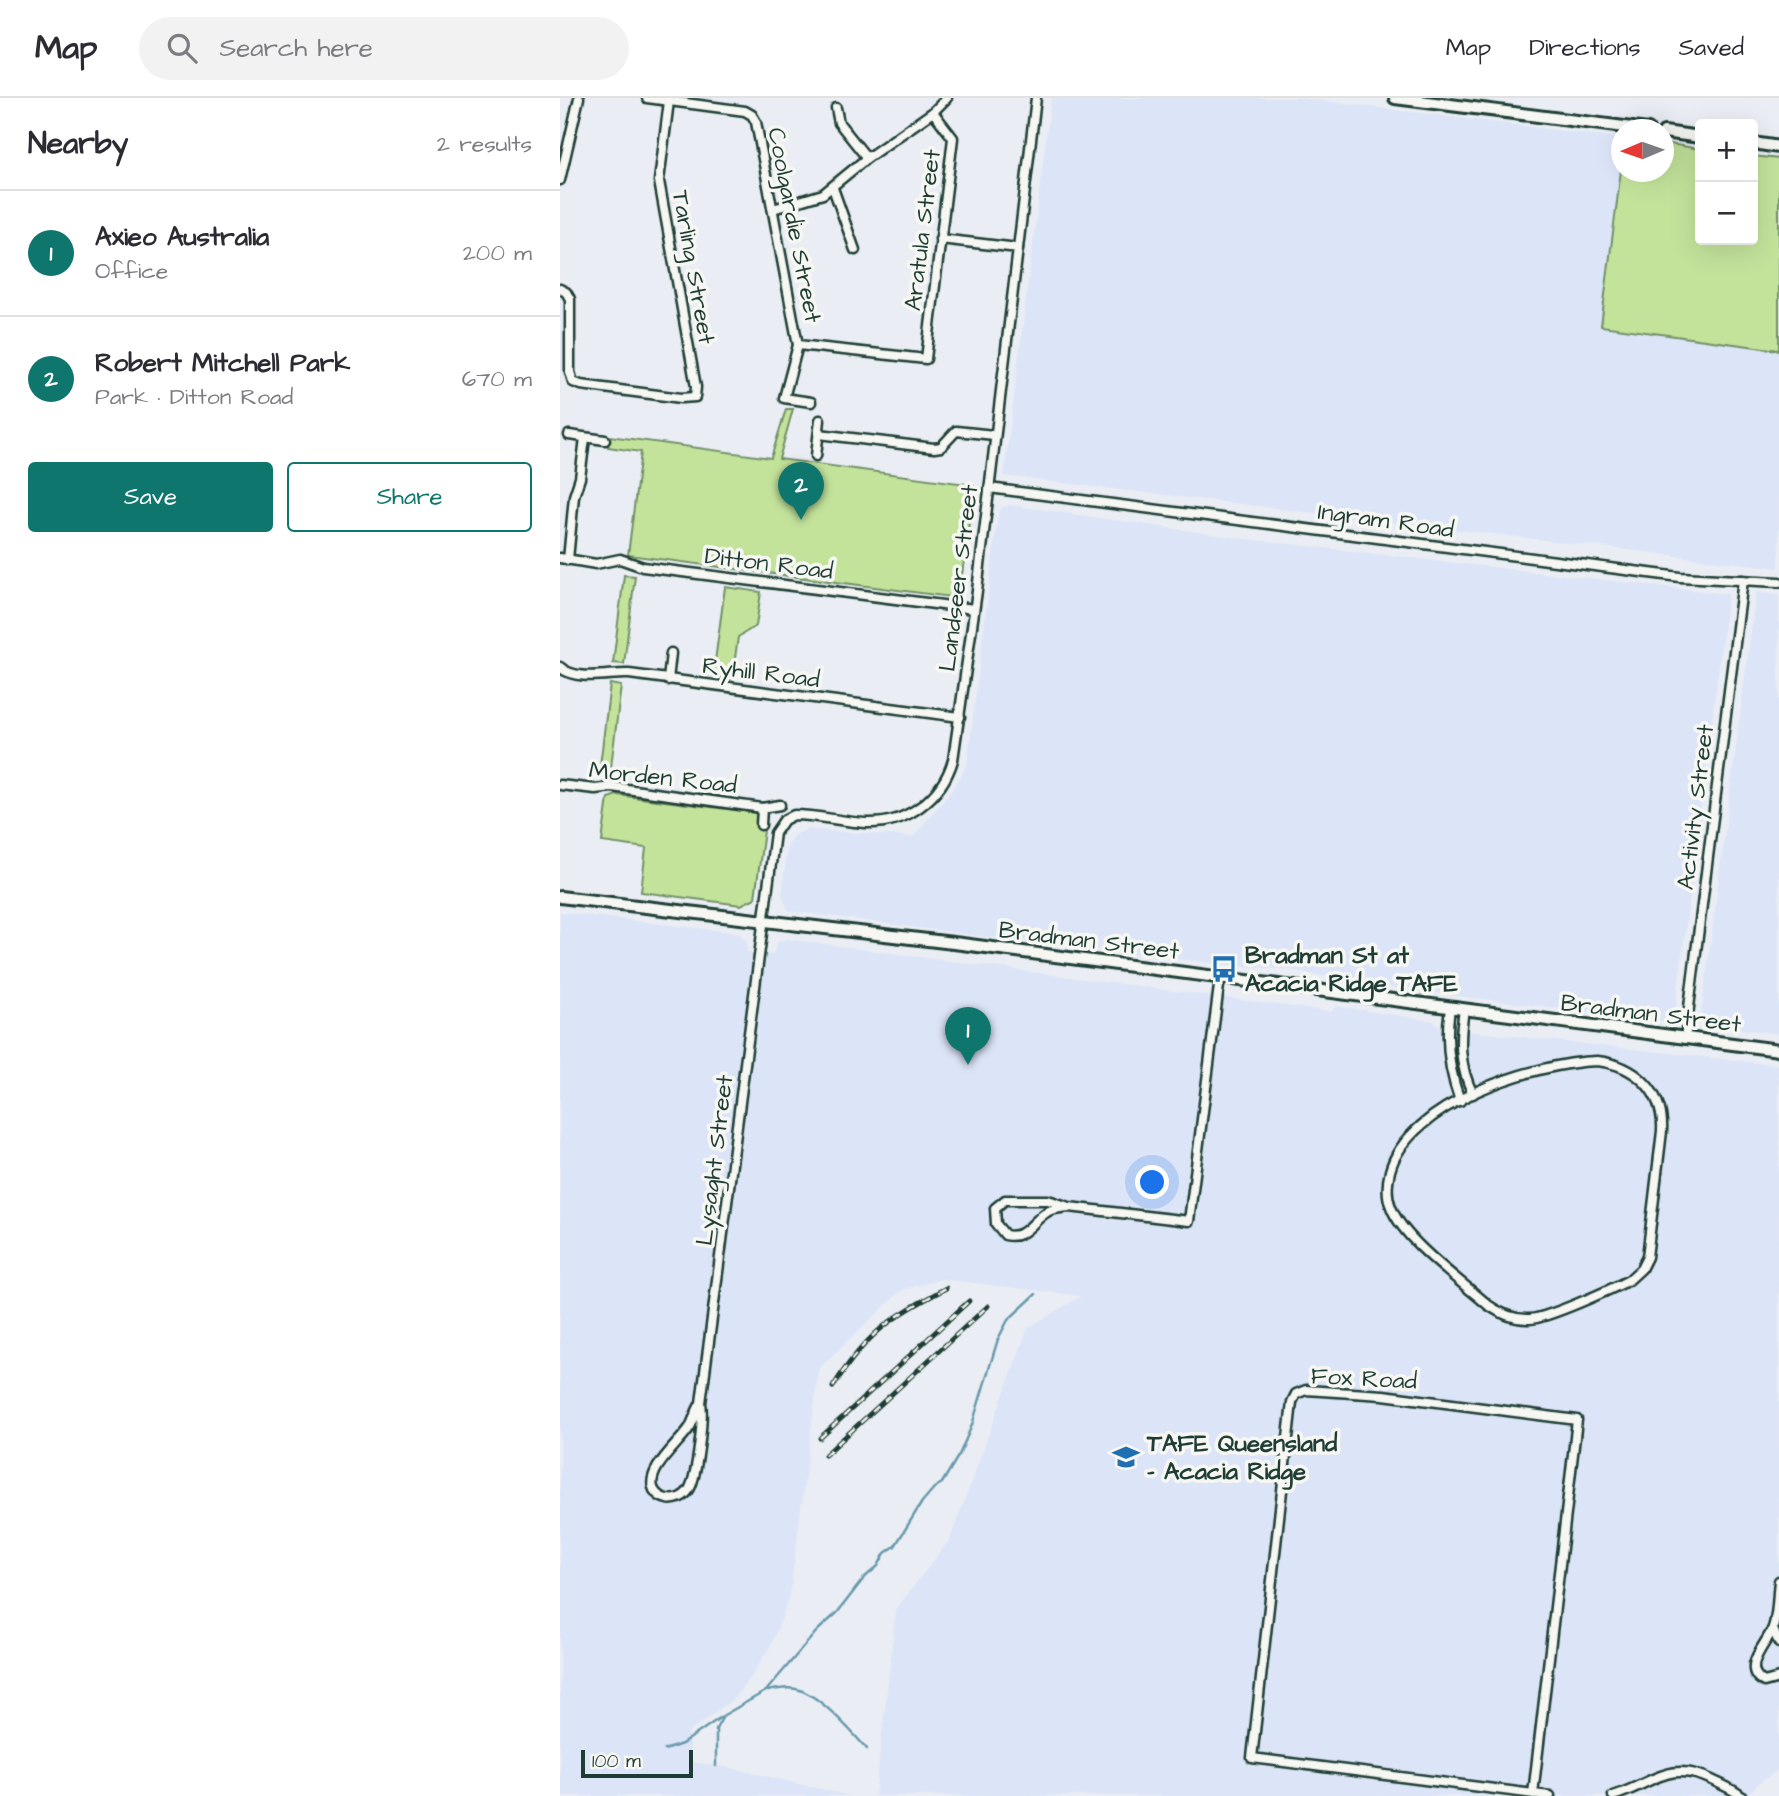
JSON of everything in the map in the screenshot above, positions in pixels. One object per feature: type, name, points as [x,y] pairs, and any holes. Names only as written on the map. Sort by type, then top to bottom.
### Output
[{"type":"main road","points":[[1395,98],[1475,103],[1611,124]]},
{"type":"main road","points":[[1674,133],[1695,136]]},
{"type":"main road","points":[[1758,145],[1779,147]]},
{"type":"main road","name":"Bradman Street","points":[[560,897],[962,944],[1779,1050]]},
{"type":"street","points":[[560,180],[579,98]]},
{"type":"street","points":[[647,98],[696,101]]},
{"type":"street","points":[[773,209],[823,194],[833,188],[867,158],[933,112],[947,98]]},
{"type":"street","name":"Landseer Street","points":[[763,922],[775,835],[780,824],[787,818],[797,815],[878,823],[891,821],[911,812],[934,794],[947,775],[955,750],[960,717],[1036,98]]},
{"type":"street","name":"Tarling Street","points":[[560,289],[566,292],[570,299],[570,372],[573,382],[681,398],[695,397],[696,387],[659,181],[669,101]]},
{"type":"street","name":"Coolgardie Street","points":[[696,101],[745,111],[752,115],[756,122],[798,345],[784,398],[811,402]]},
{"type":"street","points":[[836,108],[839,123],[867,158]]},
{"type":"street","name":"Aratula Street","points":[[798,345],[926,359],[953,138],[933,112]]},
{"type":"street","points":[[833,188],[855,250]]},
{"type":"street","points":[[940,239],[1018,247]]},
{"type":"street","points":[[816,456],[820,420]]},
{"type":"street","points":[[819,434],[934,448],[941,447],[956,431],[994,435]]},
{"type":"street","points":[[569,435],[606,440]]},
{"type":"street","points":[[564,559],[585,438]]},
{"type":"street","name":"Ingram Road","points":[[989,488],[1680,577],[1779,582]]},
{"type":"street","name":"Ditton Road","points":[[564,559],[596,564],[620,559],[643,567],[974,609]]},
{"type":"street","name":"Activity Street","points":[[1685,1039],[1743,580]]},
{"type":"street","points":[[668,680],[671,653]]},
{"type":"street","name":"Ryhill Road","points":[[560,667],[565,672],[603,677],[619,674],[960,717]]},
{"type":"street","name":"Morden Road","points":[[560,785],[595,789],[612,787],[762,808],[780,806]]},
{"type":"street","name":"Morden Road","points":[[761,825],[762,808]]},
{"type":"street","name":"Lysaght Street","points":[[701,1403],[689,1428],[654,1472],[653,1488],[666,1499],[682,1496],[690,1487],[702,1425],[701,1403],[763,922]]},
{"type":"street","points":[[1069,1207],[1048,1211],[1024,1233],[1015,1236],[1001,1233],[994,1218],[995,1208],[1005,1199],[1048,1200],[1069,1207],[1189,1221],[1220,978]]},
{"type":"street","points":[[1450,1008],[1449,1059],[1460,1101]]},
{"type":"street","points":[[1464,1010],[1460,1037],[1461,1062],[1464,1076],[1473,1094]]},
{"type":"street","points":[[1597,1061],[1625,1068],[1649,1087],[1661,1111],[1662,1131],[1649,1250],[1637,1273],[1622,1284],[1537,1318],[1512,1317],[1488,1306],[1412,1237],[1398,1222],[1388,1198],[1387,1182],[1394,1157],[1408,1135],[1460,1101],[1524,1073],[1597,1061]]},
{"type":"street","name":"Fox Road","points":[[1533,1794],[1577,1420],[1383,1395],[1306,1390],[1296,1394],[1292,1402],[1252,1758],[1533,1794],[1550,1796]]},
{"type":"street","points":[[1779,1581],[1773,1629],[1756,1658],[1754,1669],[1756,1676],[1764,1682],[1779,1678]]},
{"type":"street","points":[[1773,1629],[1779,1643]]},
{"type":"street","points":[[1613,1796],[1660,1775],[1678,1771],[1698,1774],[1735,1790],[1741,1796]]},
{"type":"street","points":[[1723,1786],[1728,1796]]},
{"type":"shaded area","points":[[1051,98],[1301,98],[1611,137],[1611,182],[1619,182],[1601,326],[1779,350],[1779,568],[1004,476]]},
{"type":"shaded area","points":[[1010,505],[1239,538],[1728,594],[1675,1014],[1669,1020],[1663,1021],[1385,987],[1288,970],[994,938],[789,911],[782,896],[787,845],[793,836],[807,829],[913,837],[952,790],[967,765],[998,515],[1002,507]]},
{"type":"shaded area","points":[[1756,592],[1779,595],[1779,1034],[1700,1023]]},
{"type":"shaded area","points":[[560,912],[739,933],[747,941],[747,952],[773,955],[777,942],[786,939],[1331,1012],[1336,1006],[1434,1021],[1439,1028],[1779,1065],[1779,1769],[1747,1796],[875,1796],[896,1609],[950,1539],[1028,1328],[1081,1296],[941,1279],[902,1290],[819,1368],[791,1587],[782,1618],[770,1647],[751,1677],[733,1699],[688,1733],[691,1762],[732,1768],[851,1796],[560,1796]]},
{"type":"green space","points":[[1674,145],[1695,148],[1695,245],[1758,245],[1758,157],[1779,159],[1779,350],[1601,326],[1619,182],[1674,182]]},
{"type":"green space","points":[[786,409],[793,409],[779,459],[974,485],[959,598],[628,555],[641,452],[608,447],[610,436],[771,458]]},
{"type":"green space","points":[[624,575],[635,576],[624,664],[613,663]]},
{"type":"green space","points":[[725,587],[761,592],[756,626],[738,637],[732,679],[713,676]]},
{"type":"green space","points":[[610,684],[621,686],[610,775],[599,774]]},
{"type":"green space","points":[[617,795],[766,816],[755,898],[741,905],[641,892],[646,848],[602,842],[608,798]]},
{"type":"waterway","points":[[664,1750],[682,1744],[724,1715],[766,1691],[817,1631],[837,1613],[864,1578],[878,1566],[885,1553],[895,1546],[922,1502],[942,1483],[960,1453],[972,1425],[998,1339],[1008,1320],[1036,1294]]},
{"type":"waterway","points":[[768,1691],[789,1688],[805,1692],[834,1714],[867,1749]]},
{"type":"waterway","points":[[716,1766],[716,1729],[722,1718]]},
{"type":"railway","points":[[833,1387],[869,1339],[910,1308],[946,1288]]},
{"type":"railway","points":[[820,1438],[969,1301]]},
{"type":"railway","points":[[825,1455],[988,1306]]},
{"type":"place","name":"Robert Mitchell Park","points":[[801,520]]},
{"type":"place","name":"Bradman St at Acacia Ridge TAFE","points":[[1224,969]]},
{"type":"place","name":"Axieo Australia","points":[[968,1065]]},
{"type":"place","name":"TAFE Queensland - Acacia Ridge","points":[[1126,1457]]}]
